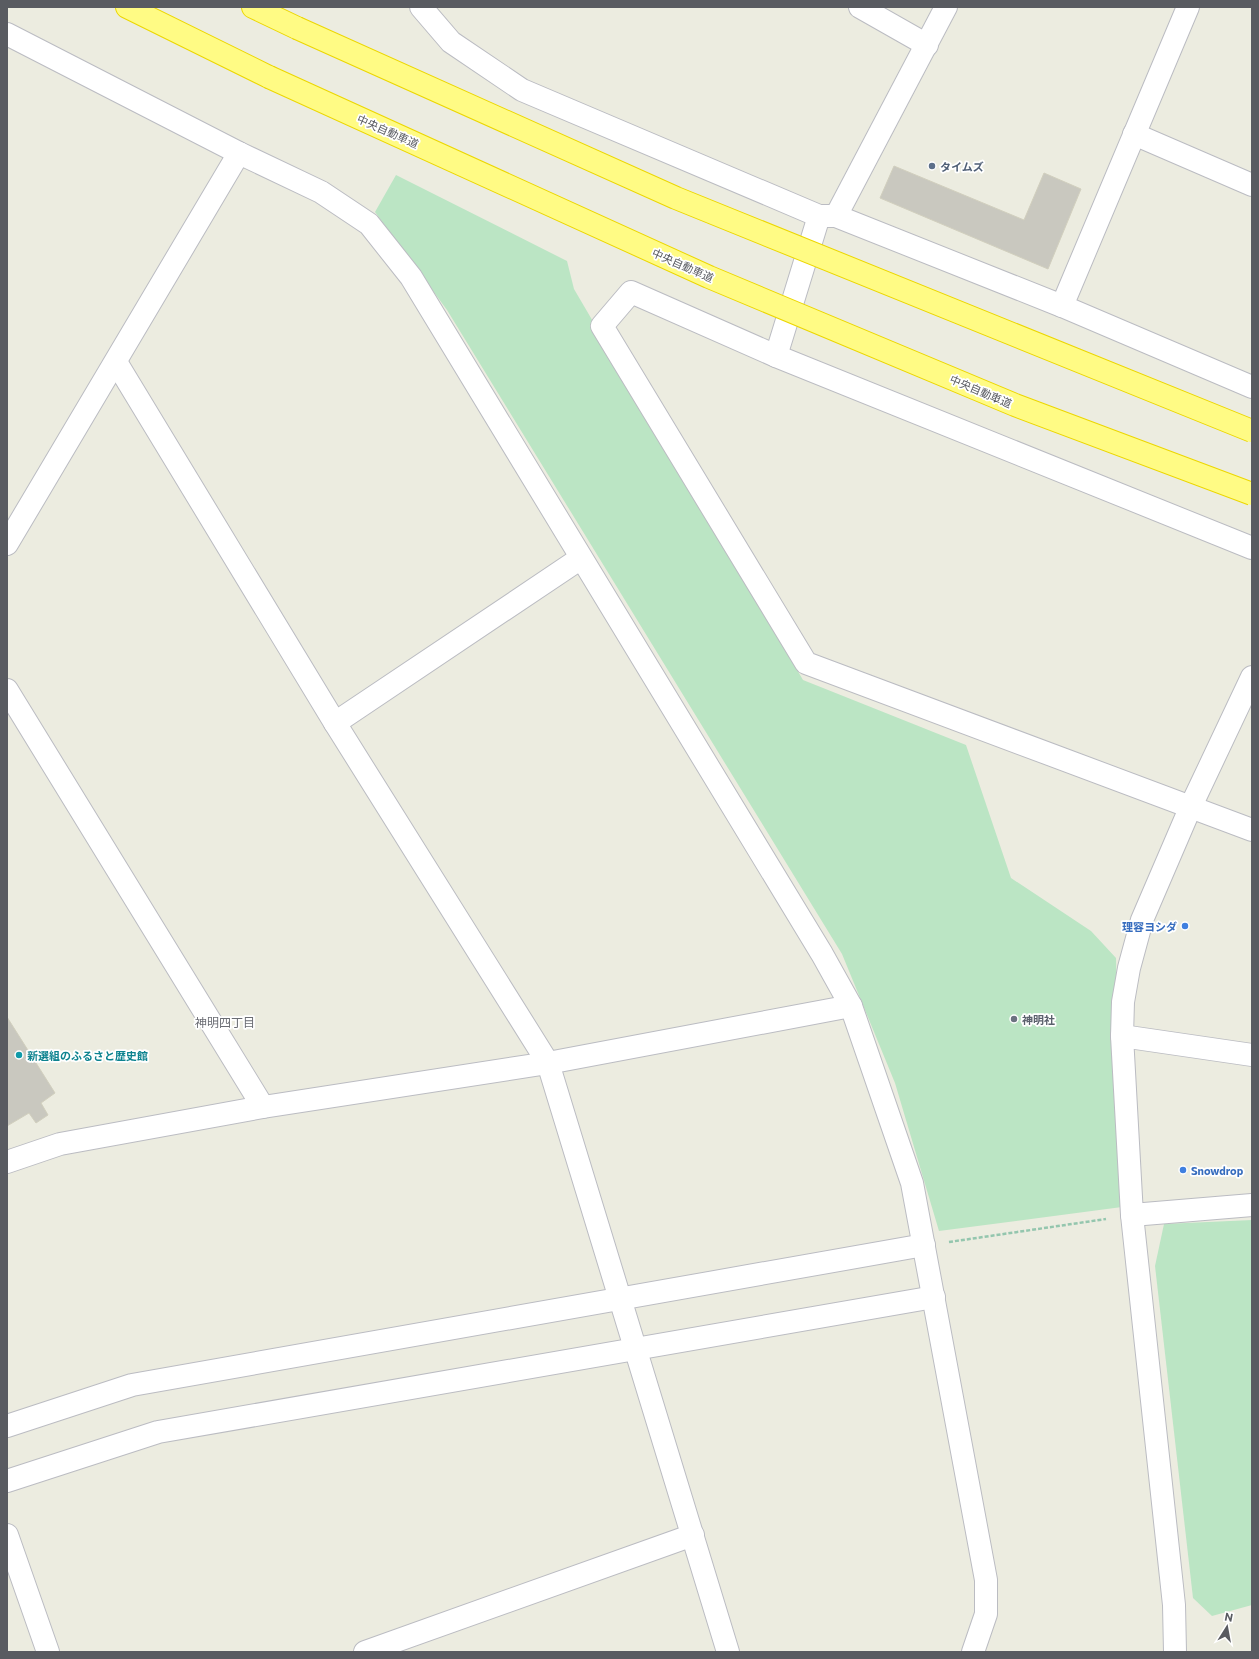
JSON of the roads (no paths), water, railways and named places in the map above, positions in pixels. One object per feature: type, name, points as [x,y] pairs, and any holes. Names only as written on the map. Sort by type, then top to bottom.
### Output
[{"type":"highway","name":"中央自動車道","points":[[127,7],[269,78],[709,277],[1015,405],[1252,494]]},
{"type":"highway","points":[[253,7],[676,198],[1200,412],[1252,431]]},
{"type":"street","points":[[421,7],[451,42],[522,90],[828,216],[1062,306],[1252,387]]},
{"type":"street","points":[[860,7],[927,45]]},
{"type":"street","points":[[776,356],[828,216],[927,45],[946,7]]},
{"type":"street","points":[[1062,306],[1188,7]]},
{"type":"street","points":[[9,40],[321,192],[370,224],[411,277],[822,954],[851,1006],[912,1183],[986,1580],[986,1614],[973,1652]]},
{"type":"street","points":[[1134,134],[1252,185]]},
{"type":"street","points":[[7,544],[239,153]]},
{"type":"street","points":[[1252,548],[776,356],[631,292],[602,326],[806,663],[1252,830]]},
{"type":"street","points":[[116,362],[335,723],[548,1062],[728,1652]]},
{"type":"street","points":[[335,723],[581,558]]},
{"type":"street","points":[[1176,1652],[1174,1605],[1132,1215],[1122,1036],[1123,1002],[1129,968],[1142,920],[1190,806],[1252,678]]},
{"type":"street","points":[[7,690],[263,1107]]},
{"type":"street","points":[[7,1162],[60,1144],[263,1107],[548,1062],[851,1006]]},
{"type":"street","points":[[1122,1036],[1252,1055]]},
{"type":"street","points":[[1132,1215],[1252,1205]]},
{"type":"street","points":[[7,1426],[132,1385],[924,1245]]},
{"type":"street","points":[[7,1481],[158,1432],[934,1296]]},
{"type":"street","points":[[7,1535],[48,1652]]},
{"type":"street","points":[[365,1652],[693,1535]]},
{"type":"place","name":"タイムズ","points":[[932,166]]},
{"type":"place","name":"理容ヨシダ","points":[[1185,926]]},
{"type":"place","name":"神明社","points":[[1014,1019]]},
{"type":"place","name":"新選組のふるさと歴史館","points":[[19,1055]]},
{"type":"place","name":"Snowdrop","points":[[1183,1170]]},
{"type":"district","name":"神明四丁目","points":[[225,1022]]}]
